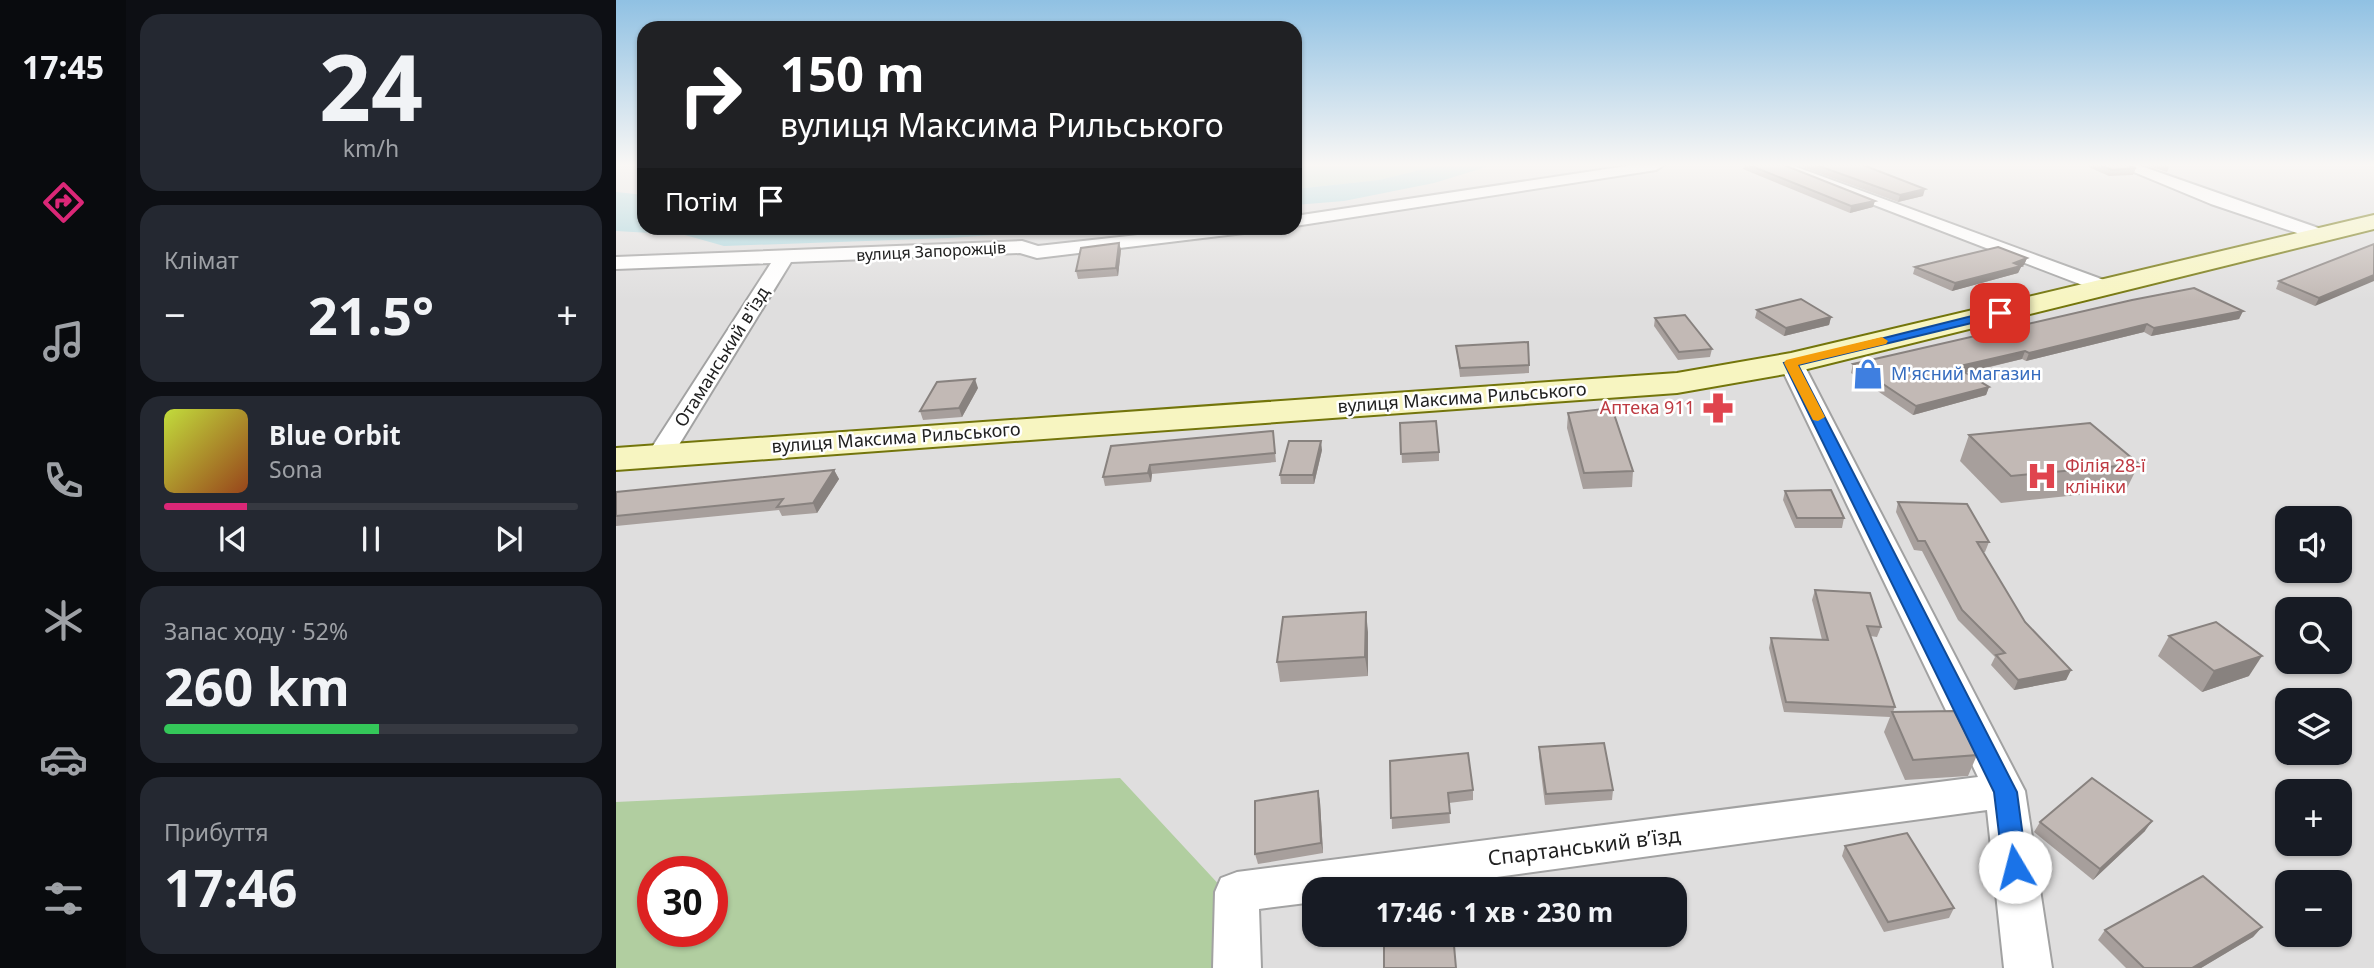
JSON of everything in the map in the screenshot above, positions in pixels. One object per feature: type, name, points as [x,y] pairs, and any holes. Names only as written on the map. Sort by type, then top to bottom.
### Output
[{"type":"main road","name":"вулиця Максима Рильського","points":[[616,459],[1677,383],[1791,363],[2374,222]]},
{"type":"street","points":[[1302,220],[1370,210]]},
{"type":"street","points":[[1901,210],[2105,287]]},
{"type":"street","points":[[2247,210],[2321,235]]},
{"type":"street","name":"вулиця Запорожців","points":[[616,263],[1022,247],[1037,252],[1184,235]]},
{"type":"street","name":"Отаманський в'їзд","points":[[660,455],[784,258]]},
{"type":"street","points":[[1791,363],[2005,792],[2028,968]]},
{"type":"street","name":"Спартанський в’їзд","points":[[1237,968],[1237,892],[2005,792]]},
{"type":"shaded area","points":[[616,210],[637,210],[637,235],[1302,235],[1302,210],[2374,210],[2374,968],[616,968]]},
{"type":"green space","points":[[1120,778],[1224,890],[1223,968],[616,968],[616,802]]},
{"type":"water","points":[[616,210],[637,210],[637,232],[616,231]]},
{"type":"water","points":[[685,235],[993,235],[949,238],[724,246]]},
{"type":"building","points":[[1119,243],[1116,268],[1076,271],[1081,248]]},
{"type":"building","points":[[2374,244],[2374,275],[2319,298],[2279,281]]},
{"type":"building","points":[[1998,247],[2027,258],[2014,263],[2021,266],[1955,283],[1915,267]]},
{"type":"building","points":[[2194,288],[2243,311],[2154,328],[2147,324],[2029,353],[2025,351],[1956,367],[1989,387],[1916,406],[1853,364],[2132,300]]},
{"type":"building","points":[[1801,299],[1831,317],[1786,328],[1757,310]]},
{"type":"building","points":[[1685,315],[1712,349],[1679,352],[1655,318]]},
{"type":"building","points":[[1528,342],[1529,365],[1460,368],[1456,346]]},
{"type":"building","points":[[975,379],[959,408],[920,411],[937,382]]},
{"type":"building","points":[[1612,408],[1633,471],[1584,473],[1568,413]]},
{"type":"building","points":[[1436,421],[1439,452],[1401,454],[1400,423]]},
{"type":"building","points":[[2090,423],[2139,464],[2011,476],[1969,435]]},
{"type":"building","points":[[1273,431],[1275,453],[1150,465],[1148,473],[1103,477],[1111,446]]},
{"type":"building","points":[[1289,441],[1321,441],[1313,475],[1280,475]]},
{"type":"building","points":[[834,470],[813,503],[777,507],[783,499],[616,516],[616,492]]},
{"type":"building","points":[[1831,490],[1844,518],[1797,518],[1785,491]]},
{"type":"building","points":[[1898,502],[1967,504],[1989,542],[1977,542],[2025,622],[2071,670],[2018,680],[1996,655],[2005,653],[1962,610],[1925,541],[1918,541]]},
{"type":"building","points":[[1815,590],[1870,593],[1881,627],[1867,626],[1895,707],[1786,702],[1771,638],[1828,640]]},
{"type":"building","points":[[1366,612],[1365,657],[1277,662],[1283,617]]},
{"type":"building","points":[[2216,622],[2262,656],[2214,671],[2169,636]]},
{"type":"building","points":[[1954,711],[1977,755],[1913,760],[1892,712]]},
{"type":"building","points":[[1604,743],[1613,790],[1546,794],[1539,747]]},
{"type":"building","points":[[1468,753],[1473,790],[1448,793],[1450,813],[1391,818],[1390,761]]},
{"type":"building","points":[[2092,778],[2152,821],[2100,869],[2040,822]]},
{"type":"building","points":[[1318,791],[1321,843],[1255,854],[1255,801]]},
{"type":"building","points":[[1907,833],[1954,908],[1888,922],[1845,846]]},
{"type":"building","points":[[2203,876],[2262,927],[2192,968],[2144,968],[2105,930]]},
{"type":"building","points":[[1384,947],[1454,947],[1456,968],[1384,968]]},
{"type":"slow traffic","points":[[1818,417],[1791,363],[1882,341]]},
{"type":"place","name":"М'ясний магазин","points":[[1868,374]]},
{"type":"place","name":"Аптека 911","points":[[1718,408]]},
{"type":"place","name":"Філія 28-ї клініки","points":[[2042,476]]},
{"type":"route","points":[[2000,313],[1791,363],[2005,792],[2015,867]]}]
